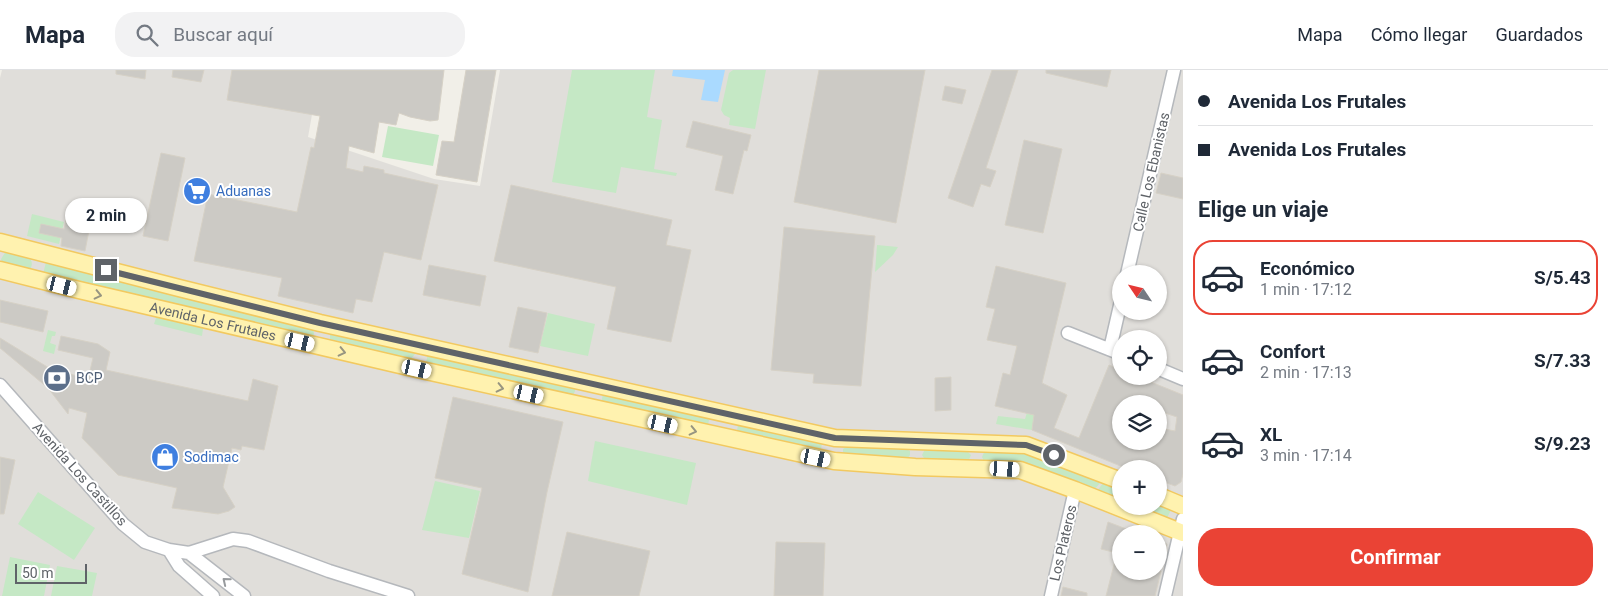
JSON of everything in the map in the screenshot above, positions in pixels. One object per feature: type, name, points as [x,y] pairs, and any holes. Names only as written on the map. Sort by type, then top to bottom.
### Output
[{"type":"main road","name":"Avenida Los Frutales","points":[[3,245],[34,251],[320,323],[835,438],[1026,445],[1112,478]]},
{"type":"main road","points":[[26,278],[34,274],[38,268],[39,258],[34,251]]},
{"type":"main road","name":"Avenida Los Frutales","points":[[0,270],[26,278],[315,346],[834,461],[915,467],[1020,470],[1182,528]]},
{"type":"main road","points":[[315,346],[320,323]]},
{"type":"main road","points":[[1167,499],[1183,506]]},
{"type":"street","name":"Calle Los Ebanistas","points":[[1129,265],[1174,70]]},
{"type":"street","points":[[1068,333],[1112,350]]},
{"type":"street","points":[[1167,372],[1183,379]]},
{"type":"street","name":"Avenida Los Castillos","points":[[0,385],[124,524],[146,542],[169,550],[189,553],[244,596]]},
{"type":"street","name":"Los Plateros","points":[[1051,596],[1075,490]]},
{"type":"street","points":[[1165,596],[1182,528]]},
{"type":"street","points":[[189,553],[233,539],[248,541],[329,571],[408,596]]},
{"type":"street","points":[[169,550],[180,566],[213,596]]},
{"type":"street","points":[[202,588],[208,567]]},
{"type":"shaded area","points":[[2,70],[320,70],[308,137],[434,179],[480,186],[500,70],[1183,70],[1183,596],[0,596],[0,78]]},
{"type":"green space","points":[[572,70],[655,70],[647,117],[662,120],[654,169],[677,173],[676,176],[621,167],[616,193],[552,182]]},
{"type":"green space","points":[[733,70],[766,70],[755,129],[729,125],[730,118],[724,115],[721,110],[729,73]]},
{"type":"green space","points":[[388,126],[439,135],[433,166],[382,157]]},
{"type":"green space","points":[[32,214],[64,222],[59,244],[27,236]]},
{"type":"green space","points":[[877,245],[898,247],[893,255],[875,272]]},
{"type":"green space","points":[[6,251],[29,258],[32,265],[30,270],[2,264],[1,259]]},
{"type":"green space","points":[[46,262],[313,328],[314,334],[311,339],[43,274]]},
{"type":"green space","points":[[548,313],[595,324],[588,356],[540,346]]},
{"type":"green space","points":[[162,315],[201,326],[203,329],[202,336],[154,324],[156,318]]},
{"type":"green space","points":[[48,330],[56,332],[55,336],[52,336],[50,343],[56,345],[54,354],[43,351]]},
{"type":"green space","points":[[330,334],[413,350],[415,354],[410,360],[330,341]]},
{"type":"green space","points":[[428,354],[574,386],[575,392],[571,396],[428,366],[426,362]]},
{"type":"green space","points":[[603,393],[706,417],[709,420],[708,425],[706,428],[601,405]]},
{"type":"green space","points":[[1029,406],[1036,407],[1032,430],[996,424],[998,416],[1025,419]]},
{"type":"green space","points":[[738,425],[822,443],[820,455],[736,436]]},
{"type":"green space","points":[[595,441],[696,463],[687,505],[588,481]]},
{"type":"green space","points":[[848,446],[904,448],[910,451],[910,455],[907,459],[843,455],[843,449]]},
{"type":"green space","points":[[925,449],[965,449],[971,455],[968,462],[926,461],[922,455]]},
{"type":"green space","points":[[985,450],[1020,451],[1102,481],[1093,491],[985,463],[982,457]]},
{"type":"green space","points":[[435,481],[480,491],[469,538],[422,530]]},
{"type":"green space","points":[[1104,482],[1112,485],[1112,498],[1096,492]]},
{"type":"green space","points":[[38,492],[95,528],[74,560],[18,524]]},
{"type":"green space","points":[[1167,506],[1172,508],[1166,520],[1154,515],[1167,515]]},
{"type":"green space","points":[[10,557],[50,565],[44,596],[2,596]]},
{"type":"green space","points":[[57,566],[97,573],[92,596],[51,596]]},
{"type":"water","points":[[673,70],[725,70],[718,102],[701,100],[705,80],[672,76]]},
{"type":"building","points":[[116,70],[146,70],[145,79],[116,74]]},
{"type":"building","points":[[173,70],[204,70],[201,82],[172,77]]},
{"type":"building","points":[[232,70],[444,70],[438,120],[430,121],[399,113],[396,125],[379,122],[374,153],[349,146],[346,168],[363,172],[364,166],[384,170],[384,173],[438,185],[421,260],[384,252],[372,302],[356,299],[353,313],[278,296],[282,278],[194,261],[208,194],[297,212],[311,147],[314,148],[320,116],[227,100]]},
{"type":"building","points":[[466,70],[496,70],[477,182],[436,175],[442,141],[454,142]]},
{"type":"building","points":[[819,70],[925,70],[896,223],[794,202]]},
{"type":"building","points":[[992,70],[1018,70],[986,168],[996,171],[990,187],[981,184],[973,207],[948,198]]},
{"type":"building","points":[[1046,70],[1111,70],[1107,87],[1046,73]]},
{"type":"building","points":[[945,86],[966,90],[962,104],[942,100]]},
{"type":"building","points":[[693,121],[751,135],[747,151],[744,150],[733,194],[715,190],[723,156],[686,147]]},
{"type":"building","points":[[1024,140],[1062,149],[1043,233],[1005,225]]},
{"type":"building","points":[[161,153],[185,158],[168,241],[143,236]]},
{"type":"building","points":[[1161,173],[1183,178],[1183,199],[1156,193]]},
{"type":"building","points":[[511,185],[672,220],[666,245],[691,250],[671,342],[607,329],[616,287],[494,261]]},
{"type":"building","points":[[67,215],[91,220],[85,251],[61,246],[62,238],[39,233],[41,224],[64,229]]},
{"type":"building","points":[[784,227],[875,236],[861,386],[813,383],[814,374],[771,370]]},
{"type":"building","points":[[429,265],[486,276],[480,306],[423,295]]},
{"type":"building","points":[[996,266],[1066,283],[1042,383],[1067,395],[1054,428],[1079,438],[1109,365],[1112,366],[1112,385],[1158,385],[1183,395],[1183,474],[1181,482],[1175,486],[1167,483],[1167,460],[1112,460],[1112,462],[1032,430],[1034,415],[995,406],[1003,373],[1010,375],[1017,346],[987,340],[995,309],[986,307]]},
{"type":"building","points":[[0,300],[48,311],[43,332],[0,322]]},
{"type":"building","points":[[518,307],[547,313],[538,353],[509,347]]},
{"type":"building","name":"Sodimac","points":[[61,336],[98,344],[110,352],[106,370],[248,401],[253,379],[278,386],[264,450],[242,446],[241,450],[232,448],[223,487],[235,507],[218,514],[172,508],[177,488],[118,475],[82,438],[87,413],[69,408],[68,414],[48,388],[0,348],[0,338],[49,368],[88,379],[93,358],[58,350]]},
{"type":"building","points":[[951,377],[951,410],[935,411],[935,378]]},
{"type":"building","points":[[453,397],[563,422],[547,492],[528,592],[462,574],[482,488],[435,478]]},
{"type":"building","points":[[0,457],[15,460],[4,514],[0,514]]},
{"type":"building","points":[[1108,522],[1116,525],[1112,525],[1112,552],[1101,549]]},
{"type":"building","points":[[567,532],[650,551],[639,596],[552,596]]},
{"type":"building","points":[[776,542],[825,543],[823,596],[774,596]]},
{"type":"building","points":[[1112,573],[1112,580],[1159,580],[1155,596],[1106,596]]},
{"type":"building","points":[[1063,587],[1087,593],[1087,596],[1061,596]]},
{"type":"place","name":"Aduanas","points":[[197,191]]},
{"type":"place","name":"BCP","points":[[57,378]]},
{"type":"place","name":"Sodimac","points":[[165,457]]},
{"type":"route","points":[[106,270],[320,323],[835,438],[1026,445],[1054,455]]}]
